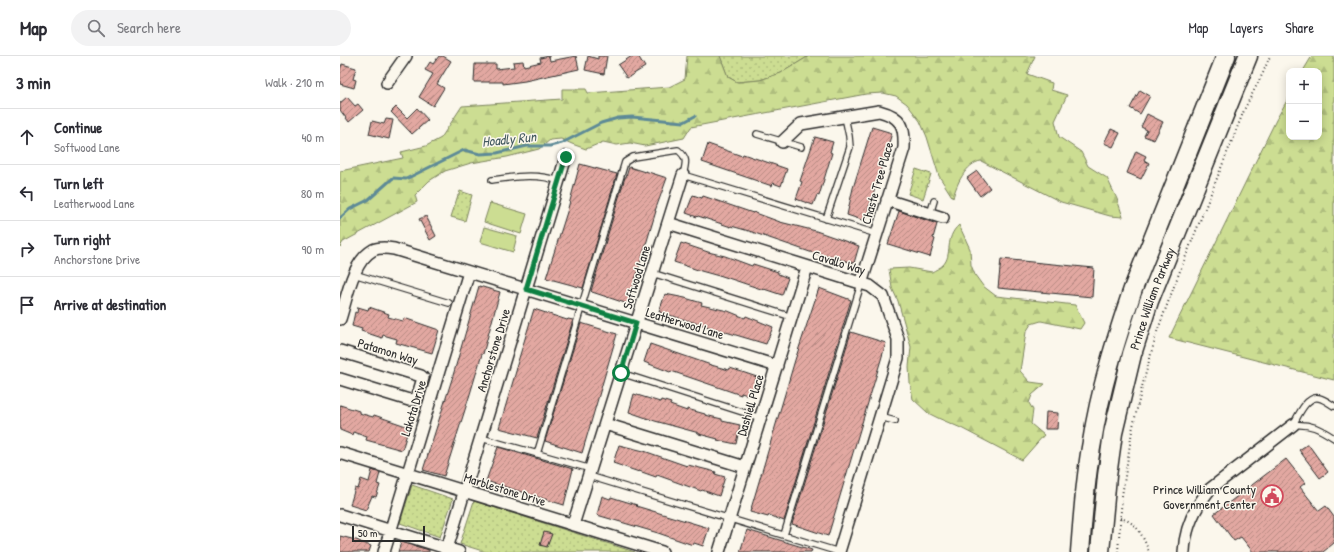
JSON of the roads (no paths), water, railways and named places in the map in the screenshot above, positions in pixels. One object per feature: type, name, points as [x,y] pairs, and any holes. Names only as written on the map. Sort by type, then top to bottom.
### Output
[{"type":"highway","name":"Prince William Parkway","points":[[1080,552],[1083,511],[1092,442],[1109,366],[1133,289],[1226,56]]},
{"type":"highway","name":"Prince William Parkway","points":[[1100,552],[1106,476],[1112,440],[1132,354],[1149,302],[1248,56]]},
{"type":"street","points":[[387,83],[406,56]]},
{"type":"street","name":"Chaste Tree Place","points":[[782,142],[801,124],[879,111],[889,113],[903,125],[905,134],[904,148],[861,284]]},
{"type":"street","name":"Anchorstone Drive","points":[[446,550],[566,157]]},
{"type":"street","name":"Softwood Lane","points":[[573,525],[683,175]]},
{"type":"street","points":[[887,200],[944,218]]},
{"type":"street","name":"Cavallo Way","points":[[668,223],[870,286],[883,296],[898,339],[898,358],[839,552]]},
{"type":"street","name":"Leatherwood Lane","points":[[340,317],[356,268],[365,256],[374,249],[394,249],[777,366]]},
{"type":"street","name":"Dashiell Place","points":[[719,552],[807,267]]},
{"type":"street","name":"Lakota Drive","points":[[384,552],[470,272]]},
{"type":"street","name":"Patamon Way","points":[[340,351],[421,376],[423,378],[417,398],[409,400],[340,378]]},
{"type":"street","points":[[605,424],[745,467]]},
{"type":"street","points":[[1184,552],[1184,542],[1190,523],[1203,498],[1210,489],[1293,425]]},
{"type":"street","name":"Marblestone Drive","points":[[340,453],[662,552]]},
{"type":"street","points":[[340,515],[446,550],[459,552]]},
{"type":"lane","points":[[826,219],[850,147],[845,117]]},
{"type":"lane","points":[[757,134],[800,147]]},
{"type":"lane","points":[[537,454],[625,162],[632,157],[678,150],[685,155],[686,159],[683,175],[877,234]]},
{"type":"lane","points":[[492,180],[534,175],[559,181]]},
{"type":"lane","points":[[930,214],[934,201]]},
{"type":"lane","points":[[652,273],[792,317]]},
{"type":"lane","points":[[354,274],[449,303]]},
{"type":"lane","points":[[784,535],[861,284]]},
{"type":"lane","points":[[621,373],[761,418]]},
{"type":"lane","points":[[1293,425],[1311,399],[1321,398],[1334,406]]},
{"type":"lane","points":[[880,417],[895,421]]},
{"type":"lane","points":[[1293,425],[1311,425],[1319,428],[1334,438]]},
{"type":"lane","points":[[480,438],[537,454],[730,519],[839,552]]},
{"type":"waterway","name":"Hoadly Run","points":[[340,218],[350,209],[368,200],[393,178],[406,179],[464,150],[480,154],[497,153],[527,146],[550,146],[562,143],[601,123],[618,118],[632,117],[684,122],[695,116]]},
{"type":"place","name":"Prince William County Government Center","points":[[1272,496]]}]
